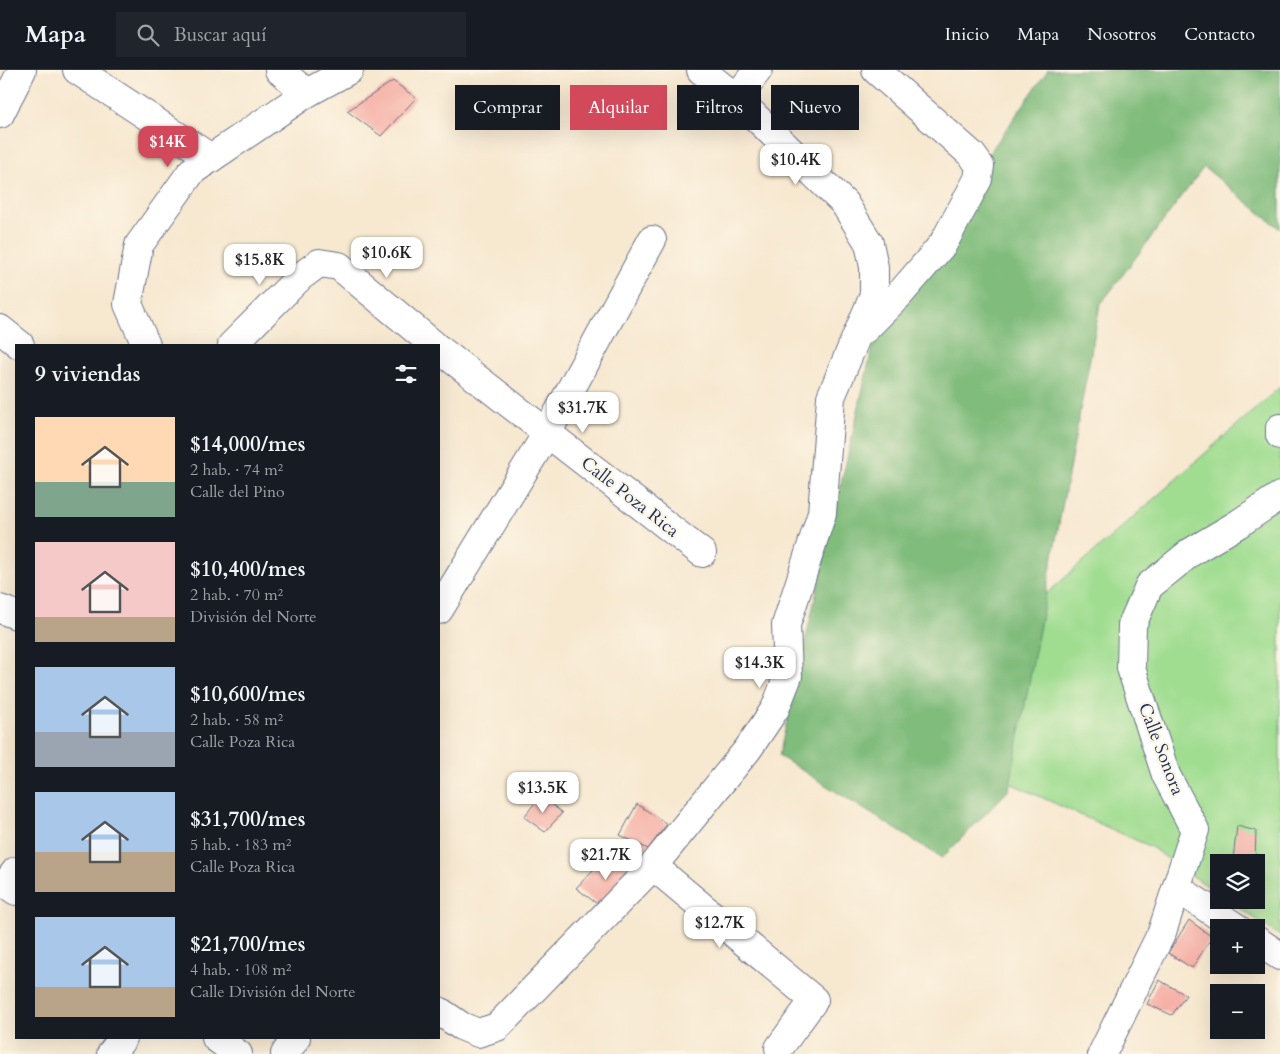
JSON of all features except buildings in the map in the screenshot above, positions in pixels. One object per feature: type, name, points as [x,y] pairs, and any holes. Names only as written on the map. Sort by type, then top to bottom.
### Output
[{"type":"street","points":[[0,114],[22,70]]},
{"type":"street","points":[[77,70],[211,158]]},
{"type":"street","points":[[279,70],[307,93]]},
{"type":"street","points":[[146,344],[128,304],[139,244],[192,171],[307,93],[349,70]]},
{"type":"street","points":[[701,70],[720,85]]},
{"type":"street","points":[[746,85],[758,70]]},
{"type":"street","points":[[855,339],[899,295],[942,244],[978,179],[980,166],[972,155],[876,70]]},
{"type":"street","points":[[440,1011],[462,1026],[478,1033],[497,1027],[653,866],[748,749],[775,709],[788,676],[786,625],[822,513],[831,397],[874,295],[874,267],[869,243],[844,203],[761,122]]},
{"type":"street","points":[[440,608],[547,433],[652,240]]},
{"type":"street","name":"Calle Poza Rica","points":[[233,344],[300,277],[319,263],[339,266],[430,344]]},
{"type":"street","points":[[0,329],[19,344]]},
{"type":"street","name":"Calle Poza Rica","points":[[440,352],[702,553]]},
{"type":"street","points":[[1280,428],[1280,435]]},
{"type":"street","name":"Calle Sonora","points":[[1102,1054],[1162,932],[1195,830],[1166,775],[1131,668],[1132,625],[1149,586],[1191,552],[1280,496]]},
{"type":"street","points":[[0,609],[15,615]]},
{"type":"street","points":[[653,866],[814,1000],[779,1048]]},
{"type":"street","points":[[1177,888],[1224,919]]},
{"type":"street","points":[[1265,946],[1280,956]]},
{"type":"street","points":[[111,1054],[122,1039]]},
{"type":"street","points":[[217,1039],[238,1054]]},
{"type":"street","points":[[286,1054],[295,1039]]},
{"type":"green space","points":[[1048,70],[1280,70],[1280,229],[1204,167],[1100,305],[1009,790],[942,858],[779,756],[882,305]]},
{"type":"green space","points":[[1280,387],[1280,936],[1265,926],[1265,919],[1255,919],[1241,909],[1265,909],[1265,854],[1210,854],[1210,888],[1151,847],[999,778],[875,746]]}]
